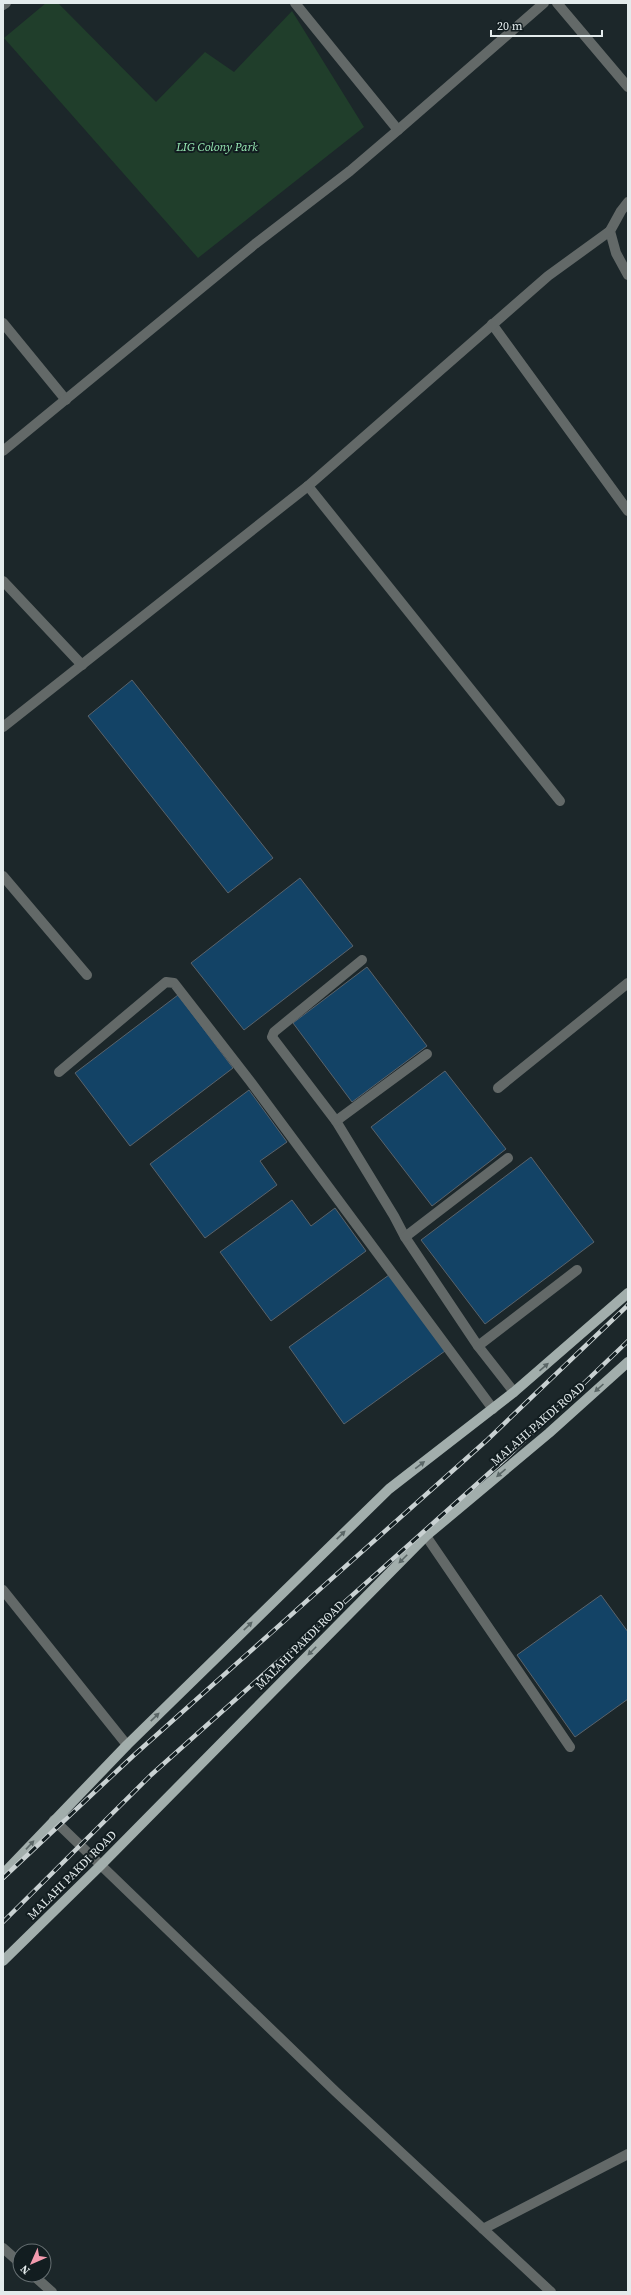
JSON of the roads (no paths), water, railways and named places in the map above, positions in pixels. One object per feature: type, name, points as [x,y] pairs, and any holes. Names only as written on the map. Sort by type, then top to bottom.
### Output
[{"type":"main road","points":[[3,1874],[127,1745],[389,1489],[514,1392],[628,1293]]},
{"type":"main road","name":"MALAHI PAKDI ROAD","points":[[3,1961],[100,1866],[426,1536],[549,1433],[628,1362]]},
{"type":"street","points":[[295,3],[398,130]]},
{"type":"street","points":[[3,451],[255,244],[350,171],[544,3]]},
{"type":"street","points":[[557,3],[628,87]]},
{"type":"street","points":[[3,727],[308,486],[548,276],[610,231],[621,211],[628,202]]},
{"type":"street","points":[[610,231],[616,253],[628,275]]},
{"type":"street","points":[[3,323],[66,400]]},
{"type":"street","points":[[492,324],[628,511]]},
{"type":"street","points":[[308,486],[560,801]]},
{"type":"street","points":[[3,581],[82,665]]},
{"type":"street","points":[[3,876],[87,975]]},
{"type":"street","points":[[362,960],[272,1034],[273,1039],[336,1121],[394,1216],[405,1237],[478,1346],[514,1392]]},
{"type":"street","points":[[59,1072],[166,982],[174,983],[250,1081],[493,1409]]},
{"type":"street","points":[[498,1088],[628,983]]},
{"type":"street","points":[[336,1121],[427,1054]]},
{"type":"street","points":[[405,1237],[508,1158]]},
{"type":"street","points":[[478,1346],[577,1270]]},
{"type":"street","points":[[426,1536],[570,1747]]},
{"type":"street","points":[[3,1590],[127,1745]]},
{"type":"street","points":[[54,1820],[336,2092],[551,2292]]},
{"type":"street","points":[[483,2229],[628,2154]]},
{"type":"street","points":[[3,2248],[12,2256]]},
{"type":"street","points":[[42,2283],[52,2292]]},
{"type":"railway","points":[[3,1878],[133,1756],[486,1441],[628,1305]]},
{"type":"railway","points":[[3,1922],[151,1775],[506,1458],[628,1341]]},
{"type":"park label","name":"LIG Colony Park","points":[[217,147]]}]
